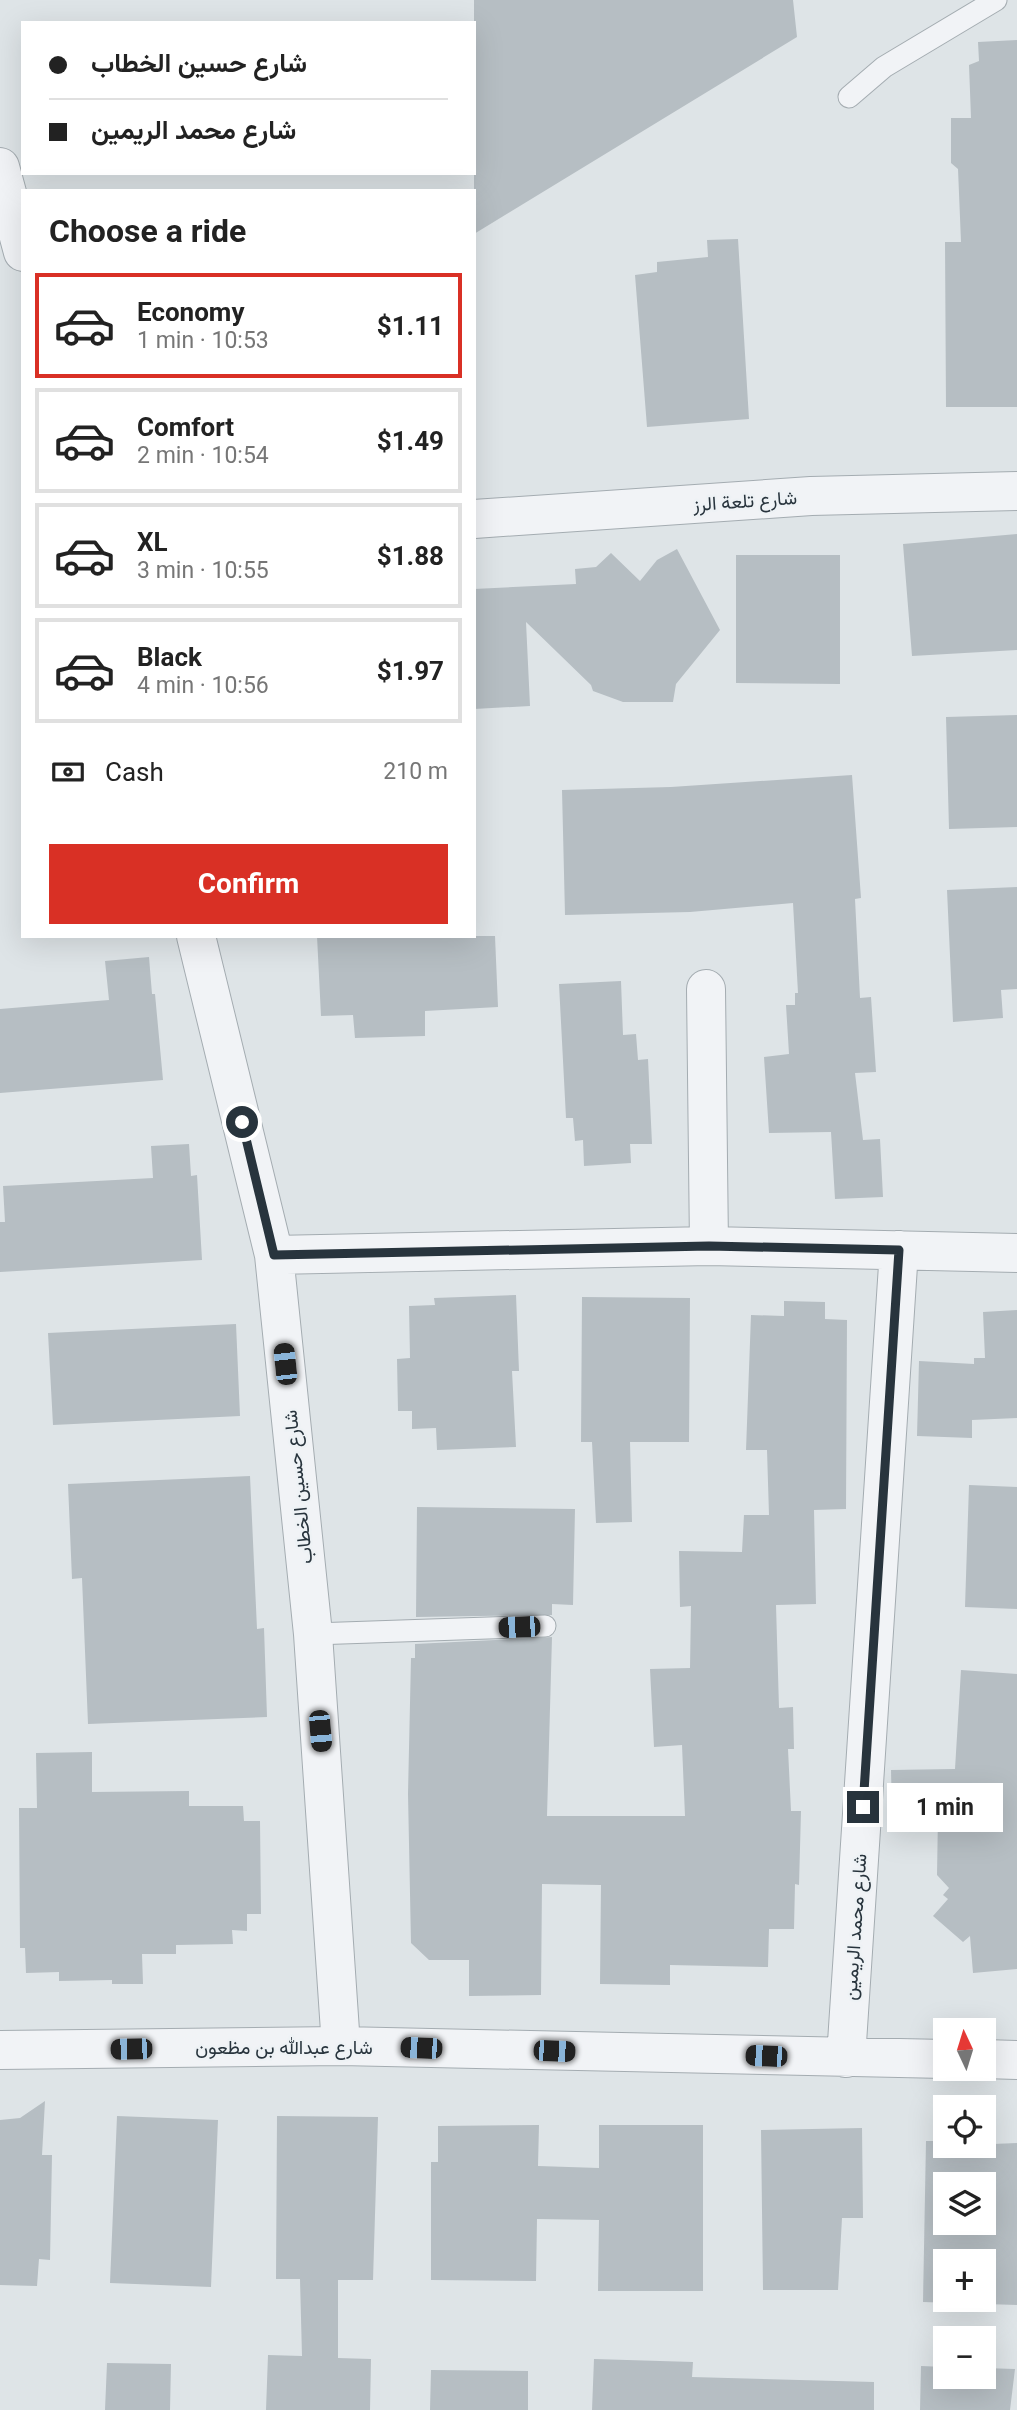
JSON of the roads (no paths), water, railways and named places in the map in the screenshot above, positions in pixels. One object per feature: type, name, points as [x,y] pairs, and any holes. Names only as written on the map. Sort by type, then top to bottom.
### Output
[{"type":"street","points":[[0,167],[21,245]]},
{"type":"street","name":"شارع تلعة الرز","points":[[476,519],[811,496],[1017,491]]},
{"type":"street","name":"شارع حسين الخطاب","points":[[196,938],[274,1255],[313,1634],[341,2046]]},
{"type":"street","points":[[706,989],[709,1246]]},
{"type":"street","points":[[274,1255],[709,1246],[1017,1253]]},
{"type":"street","name":"شارع محمد الريمين","points":[[846,2058],[899,1250]]},
{"type":"street","name":"شارع عبدالله بن مظعون","points":[[0,2050],[341,2046],[933,2059]]},
{"type":"street","points":[[996,2059],[1017,2060]]},
{"type":"lane","points":[[849,97],[884,67],[996,0]]},
{"type":"lane","points":[[313,1634],[545,1626]]}]
